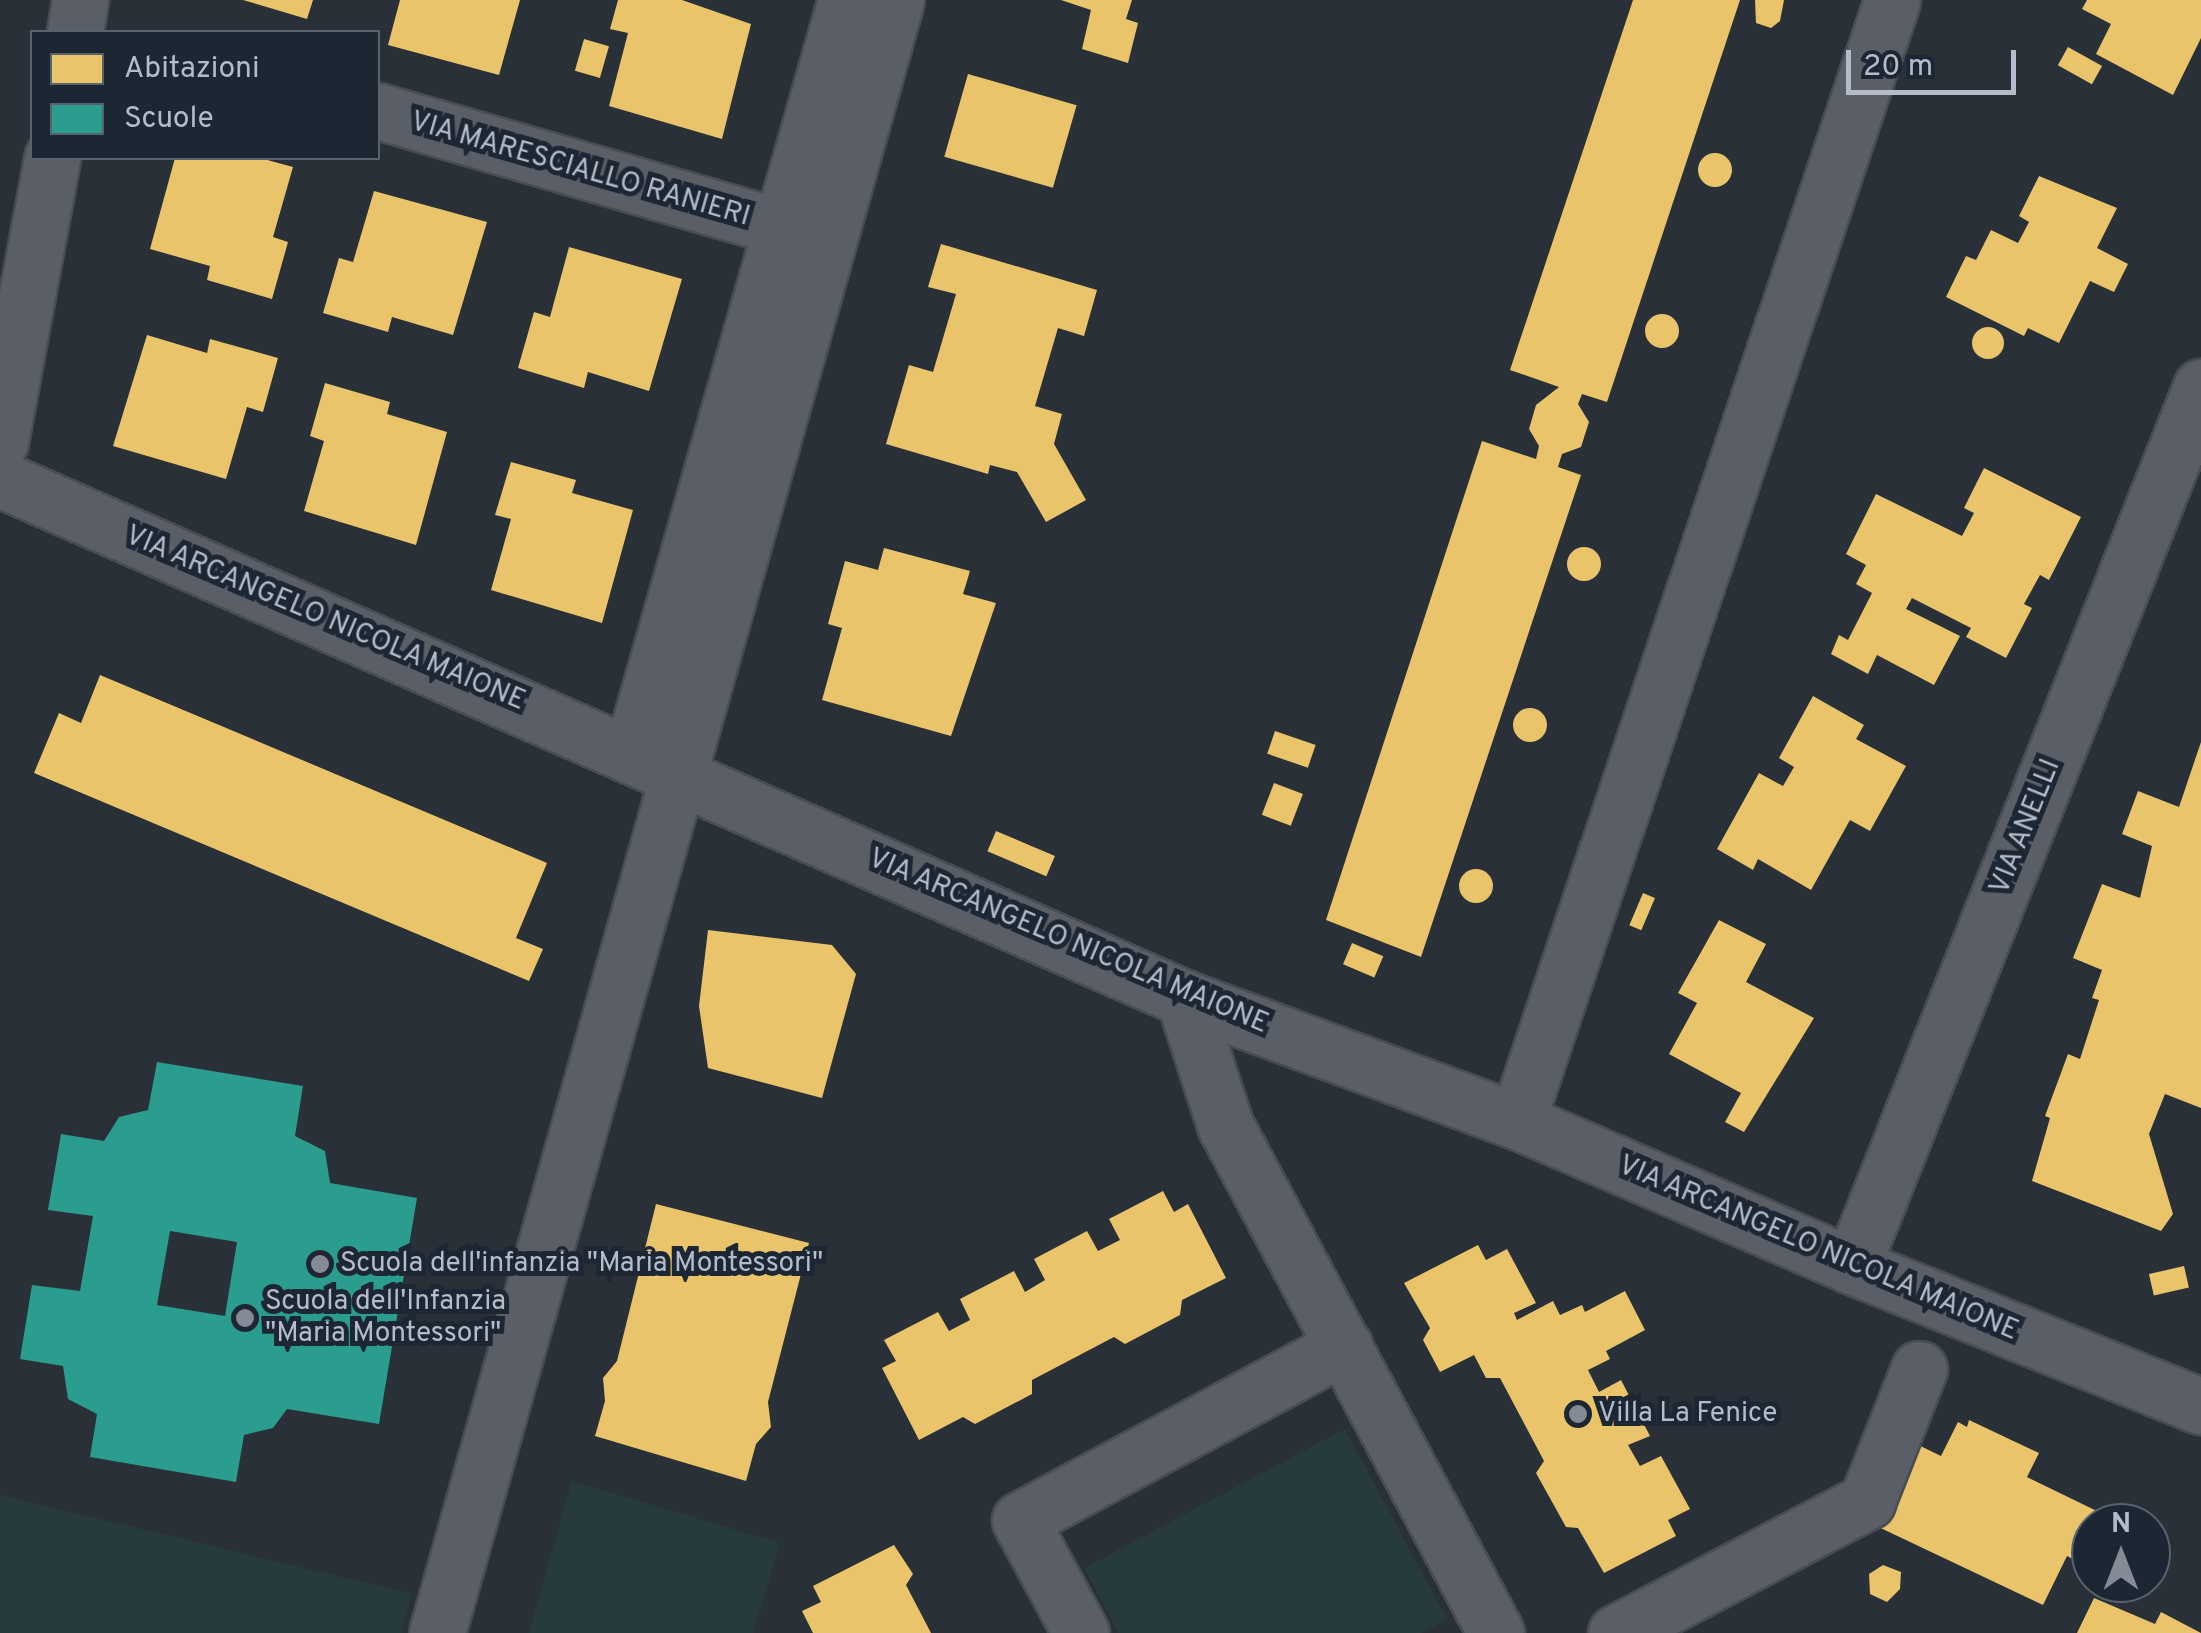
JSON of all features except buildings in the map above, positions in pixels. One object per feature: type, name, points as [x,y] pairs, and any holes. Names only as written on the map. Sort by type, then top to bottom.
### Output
[{"type":"street","points":[[632,752],[846,0]]},
{"type":"street","points":[[437,1633],[896,0]]},
{"type":"street","points":[[1516,1121],[1892,0]]},
{"type":"street","name":"VIA MARESCIALLO RANIERI","points":[[380,112],[782,228]]},
{"type":"street","points":[[0,442],[52,160]]},
{"type":"street","name":"VIA ANELLI","points":[[1852,1266],[2201,387]]},
{"type":"street","name":"VIA ARCANGELO NICOLA MAIONE","points":[[0,479],[681,773],[1184,998],[1516,1121],[1852,1266],[2201,1406]]},
{"type":"street","points":[[1184,998],[1225,1125],[1496,1633]]},
{"type":"street","points":[[1081,1633],[1020,1520],[1344,1346]]},
{"type":"street","points":[[1616,1633],[1867,1501],[1919,1369]]},
{"type":"green space","points":[[1345,1429],[1447,1619],[1421,1633],[1119,1633],[1084,1568]]},
{"type":"green space","points":[[572,1481],[780,1543],[753,1633],[529,1633]]},
{"type":"green space","points":[[0,1495],[412,1594],[401,1633],[0,1633]]},
{"type":"place","name":"Scuola dell'infanzia \"Maria Montessori\"","points":[[320,1264]]},
{"type":"place","name":"Scuola dell'Infanzia \"Maria Montessori\"","points":[[245,1318]]},
{"type":"place","name":"Villa La Fenice","points":[[1578,1414]]}]
